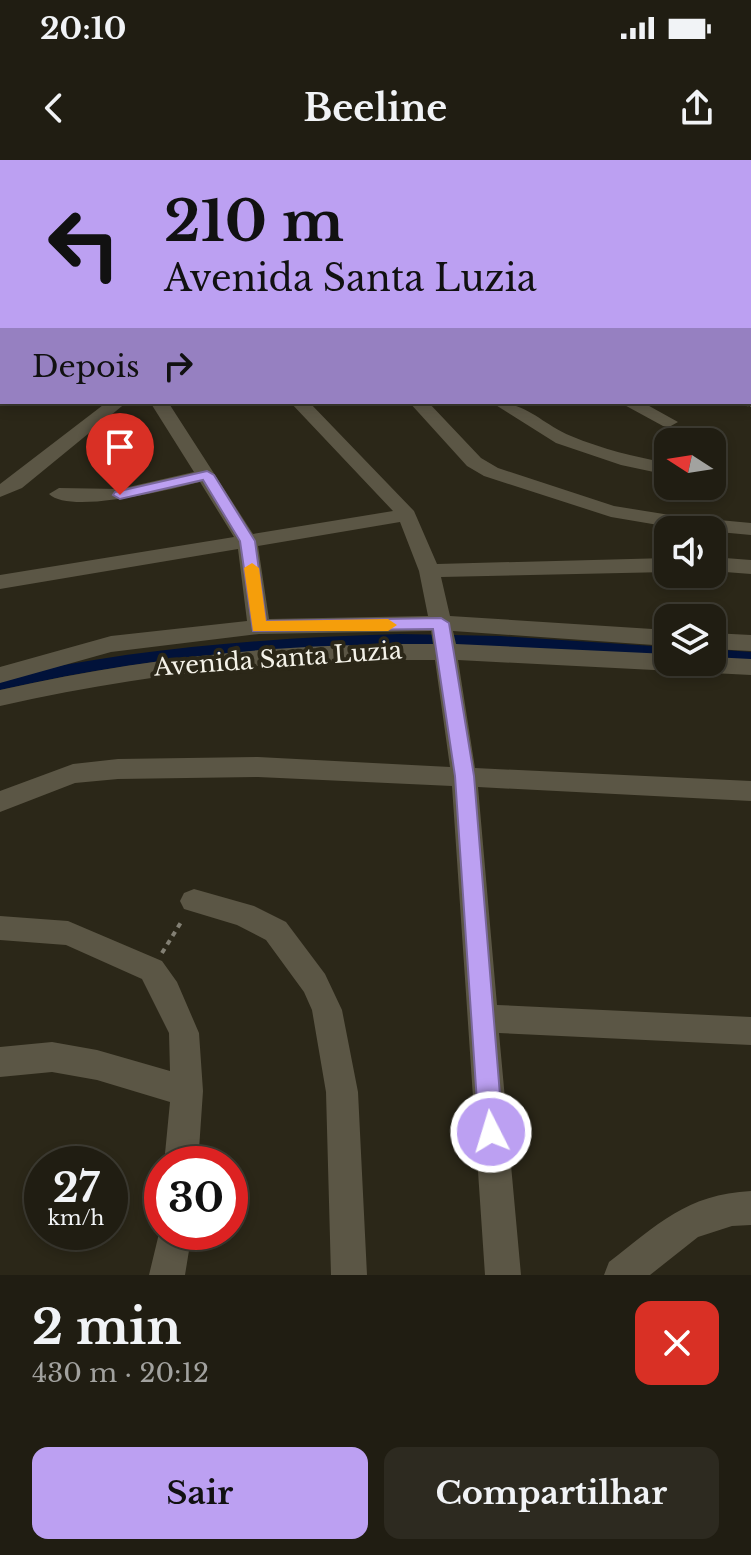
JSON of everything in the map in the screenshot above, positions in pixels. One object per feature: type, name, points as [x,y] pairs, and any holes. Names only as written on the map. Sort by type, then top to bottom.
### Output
[{"type":"street","points":[[0,491],[15,484],[115,404]]},
{"type":"street","points":[[160,404],[247,541],[259,627]]},
{"type":"street","points":[[301,404],[407,515],[429,571],[443,636],[464,776],[503,1275]]},
{"type":"street","points":[[420,404],[474,462],[491,472],[611,511],[676,522],[751,529]]},
{"type":"street","points":[[503,404],[562,439],[654,466]]},
{"type":"street","points":[[632,404],[669,422]]},
{"type":"street","points":[[59,494],[120,495],[207,475]]},
{"type":"street","points":[[0,582],[407,515]]},
{"type":"street","points":[[429,571],[654,565]]},
{"type":"street","points":[[726,565],[751,567]]},
{"type":"street","name":"Avenida Santa Luzia","points":[[0,675],[111,644],[259,627],[443,636],[654,638]]},
{"type":"street","name":"Avenida Santa Luzia","points":[[0,698],[144,668],[289,656],[443,636],[751,667]]},
{"type":"street","points":[[726,642],[751,643]]},
{"type":"street","points":[[0,802],[73,774],[118,769],[258,767],[751,791]]},
{"type":"street","points":[[194,901],[244,915],[276,931],[315,983],[327,1010],[342,1092],[349,1275]]},
{"type":"street","points":[[0,928],[68,933],[152,970],[166,992],[184,1033],[187,1091],[182,1146]]},
{"type":"street","points":[[481,1018],[751,1031]]},
{"type":"street","points":[[0,1062],[52,1057],[97,1065],[187,1091]]},
{"type":"street","points":[[622,1275],[688,1222],[732,1209],[751,1208]]},
{"type":"street","points":[[167,1275],[172,1250]]},
{"type":"path","points":[[152,970],[194,901]]},
{"type":"waterway","points":[[0,684],[148,656],[300,644],[467,640],[654,652]]},
{"type":"waterway","points":[[726,656],[751,658]]},
{"type":"slow traffic","points":[[252,568],[259,627],[388,625]]},
{"type":"route","points":[[120,495],[207,475],[247,541],[259,627],[441,623],[464,776],[491,1132]]}]
